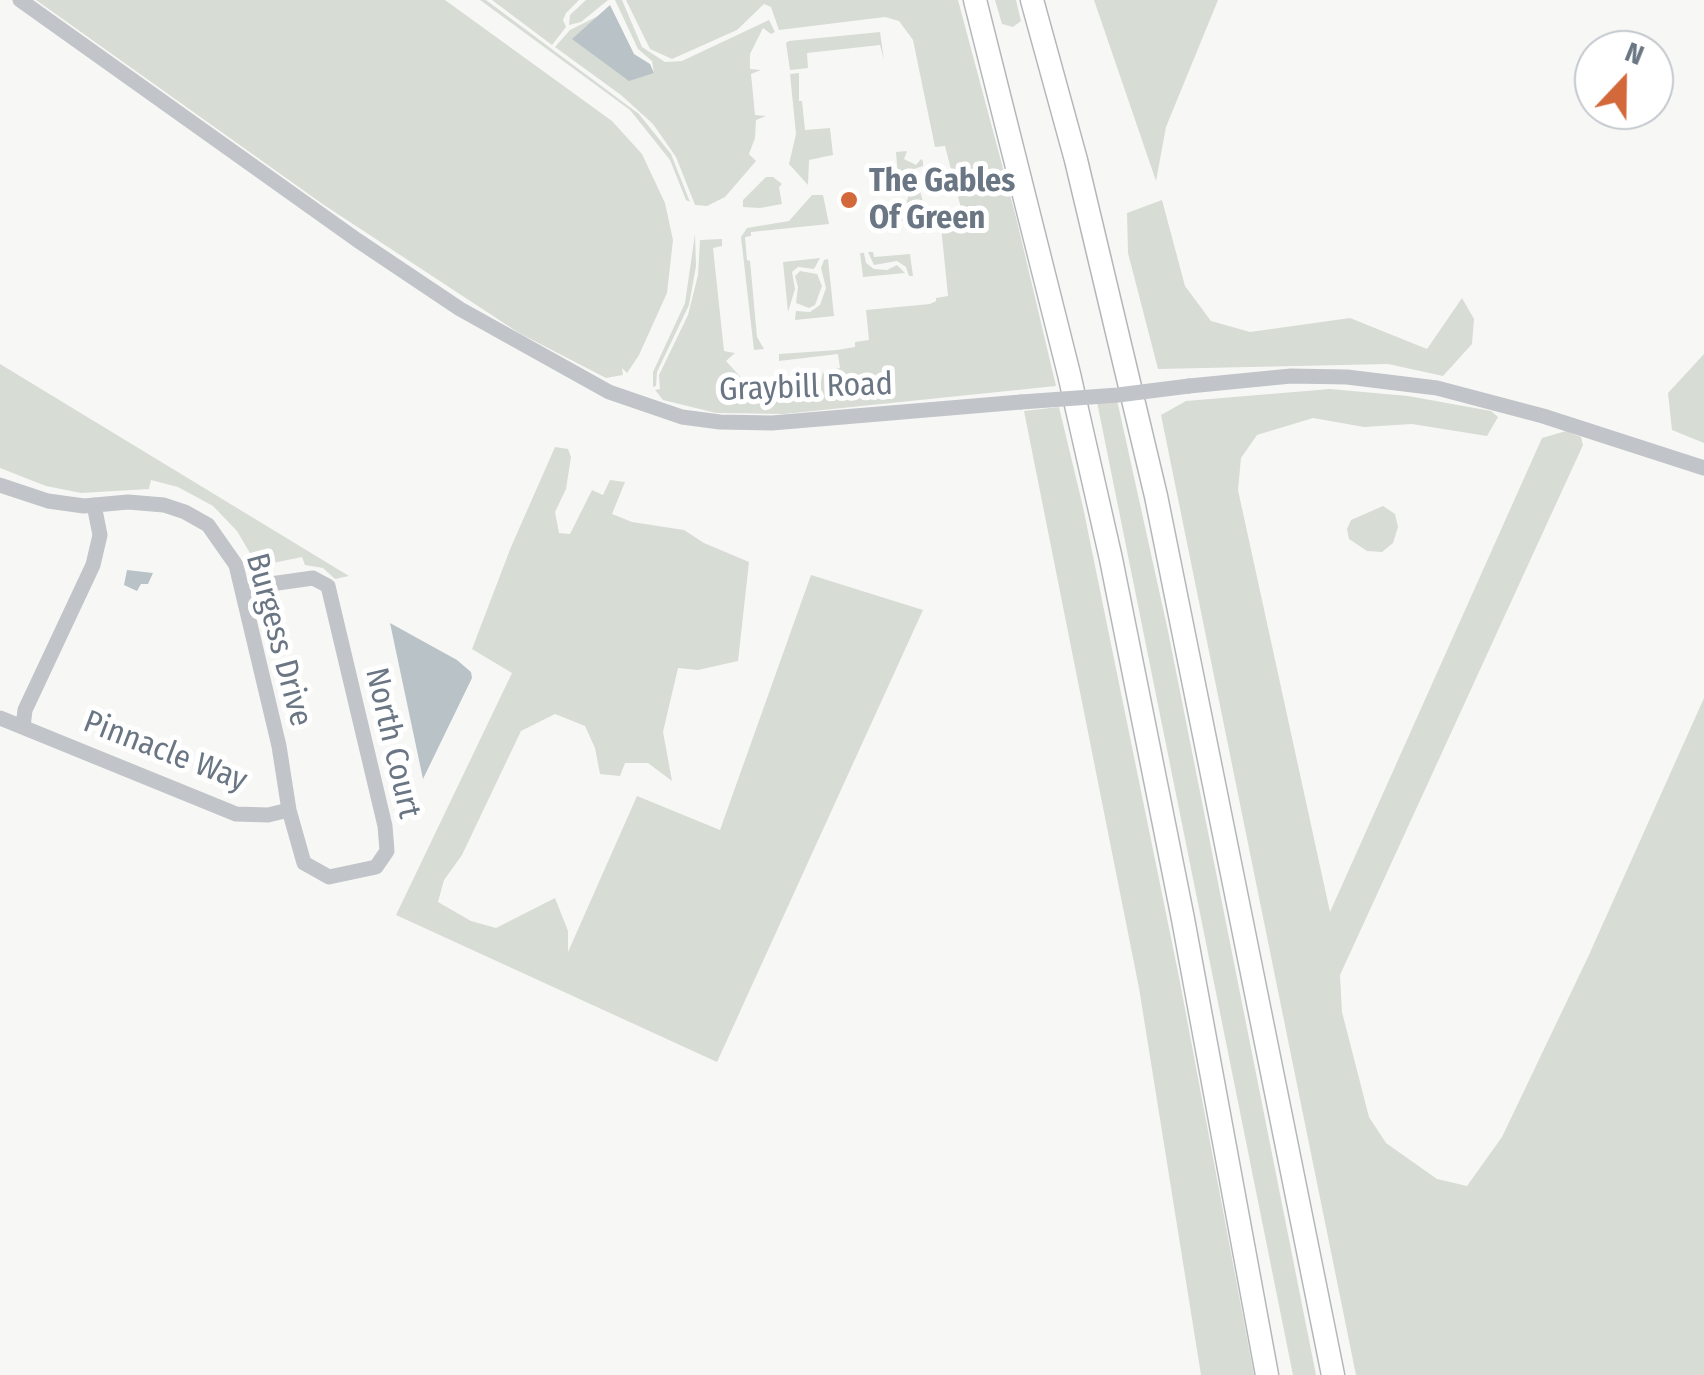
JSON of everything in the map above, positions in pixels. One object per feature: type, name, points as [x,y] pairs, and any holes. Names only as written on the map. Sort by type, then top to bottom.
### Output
[{"type":"highway","points":[[975,0],[1065,355],[1111,560],[1268,1375]]},
{"type":"highway","points":[[1032,0],[1076,160],[1156,496],[1333,1375]]},
{"type":"street","name":"Graybill Road","points":[[20,0],[342,230],[460,309],[609,392],[682,416],[720,422],[772,423],[1290,376],[1347,378],[1437,388],[1544,416],[1704,468]]},
{"type":"street","name":"Burgess Drive","points":[[0,486],[48,501],[94,506],[128,502],[164,504],[208,526],[231,554],[242,588],[279,746],[289,810]]},
{"type":"street","points":[[23,728],[24,710],[94,565],[100,536],[94,506]]},
{"type":"street","name":"North Court","points":[[242,588],[313,578],[328,586],[385,826],[387,851],[376,866],[329,877],[304,863],[289,810]]},
{"type":"street","name":"Pinnacle Way","points":[[0,718],[236,814],[268,815],[289,810]]},
{"type":"shaded area","points":[[36,0],[445,0],[612,121],[642,154],[665,203],[673,240],[667,293],[639,355],[627,373],[622,368],[623,375],[606,378],[519,333],[324,205]]},
{"type":"shaded area","points":[[480,0],[486,0],[639,114],[671,154],[690,202],[670,160],[630,110]]},
{"type":"shaded area","points":[[492,0],[579,0],[566,13],[566,27],[552,45]]},
{"type":"shaded area","points":[[586,0],[608,0],[581,22],[569,25],[570,15]]},
{"type":"shaded area","points":[[615,0],[622,0],[642,47],[665,62],[682,61],[769,20],[775,32],[771,34],[763,28],[750,54],[750,69],[761,70],[751,74],[755,115],[766,116],[756,120],[749,154],[756,161],[725,197],[707,206],[695,205],[676,157],[653,124],[621,95],[555,47],[570,30],[598,16],[573,39],[654,73],[652,61],[638,49]]},
{"type":"shaded area","points":[[626,0],[958,0],[1056,386],[784,414],[716,413],[663,400],[655,390],[660,389],[659,375],[688,315],[698,275],[700,240],[722,239],[722,246],[713,248],[724,351],[735,353],[726,361],[746,383],[767,387],[821,381],[823,371],[825,380],[832,380],[832,370],[840,368],[838,354],[779,361],[779,354],[837,350],[869,340],[866,310],[930,304],[936,298],[948,296],[941,226],[926,219],[937,215],[940,222],[962,212],[945,146],[935,147],[913,40],[899,21],[885,17],[779,30],[771,7],[764,4],[737,30],[672,59],[650,49]]},
{"type":"shaded area","points":[[995,0],[1016,0],[1021,21],[1013,27],[1002,24]]},
{"type":"shaded area","points":[[1094,0],[1218,0],[1166,127],[1156,181]]},
{"type":"shaded area","points":[[610,5],[634,54],[650,64],[654,73],[629,81],[572,39]]},
{"type":"shaded area","points":[[880,32],[884,60],[880,45],[807,53],[808,68],[790,70],[786,43],[789,41]]},
{"type":"shaded area","points":[[799,73],[805,130],[830,128],[833,155],[809,160],[808,185],[789,164],[796,134],[790,74]]},
{"type":"shaded area","points":[[907,151],[904,159],[916,165],[923,161],[923,166],[914,169],[926,213],[921,219],[874,224],[872,209],[892,212],[905,205],[908,188],[898,176],[896,152]]},
{"type":"shaded area","points":[[766,177],[782,184],[782,204],[743,207],[743,200]]},
{"type":"shaded area","points":[[812,195],[823,195],[829,224],[751,232],[751,236],[745,237],[757,337],[764,349],[754,350],[741,237],[747,228],[789,221]]},
{"type":"shaded area","points":[[1162,200],[1185,286],[1211,321],[1250,332],[1350,318],[1427,349],[1462,298],[1474,319],[1472,344],[1443,376],[1388,364],[1158,369],[1128,253],[1127,213]]},
{"type":"shaded area","points":[[695,234],[696,266],[689,305],[653,387],[653,372],[685,303]]},
{"type":"shaded area","points":[[868,252],[873,252],[874,257],[910,254],[913,276],[897,261],[874,265]]},
{"type":"shaded area","points":[[860,253],[864,253],[866,263],[874,269],[887,270],[897,265],[905,273],[863,277]]},
{"type":"shaded area","points":[[820,258],[814,269],[798,267],[792,272],[795,289],[788,312],[783,262]]},
{"type":"shaded area","points":[[828,259],[834,316],[795,320],[796,311],[810,312],[820,305],[826,288],[821,268]]},
{"type":"shaded area","points":[[800,271],[817,274],[822,286],[815,305],[809,308],[796,303],[795,276]]},
{"type":"shaded area","points":[[1704,354],[1704,443],[1672,430],[1668,393]]},
{"type":"shaded area","points":[[0,364],[349,576],[335,579],[323,568],[305,565],[302,557],[273,563],[270,555],[256,559],[258,577],[253,576],[244,565],[254,560],[237,531],[213,506],[178,487],[151,480],[149,489],[81,493],[46,486],[0,468]]},
{"type":"shaded area","points":[[1330,389],[1408,396],[1491,411],[1498,417],[1487,436],[1412,424],[1364,427],[1313,418],[1257,435],[1241,458],[1238,490],[1330,912],[1542,438],[1566,431],[1581,437],[1583,445],[1340,975],[1342,1012],[1369,1117],[1386,1143],[1437,1179],[1467,1186],[1502,1137],[1704,698],[1704,1375],[1356,1375],[1161,415],[1186,401]]},
{"type":"shaded area","points":[[1117,400],[1168,631],[1316,1375],[1293,1375],[1097,402]]},
{"type":"shaded area","points":[[1059,407],[1179,977],[1254,1375],[1201,1375],[1139,988],[1024,411]]},
{"type":"shaded area","points":[[555,447],[568,449],[571,457],[566,489],[555,512],[559,533],[570,534],[592,490],[603,495],[610,480],[625,482],[612,514],[632,522],[684,530],[749,562],[738,661],[698,670],[678,668],[663,732],[672,781],[648,763],[625,763],[620,776],[600,774],[585,726],[555,714],[521,731],[462,855],[444,880],[438,902],[471,921],[496,928],[555,898],[568,931],[568,952],[637,796],[720,830],[811,575],[923,610],[717,1062],[396,915],[512,673],[472,649]]},
{"type":"shaded area","points":[[1383,506],[1395,514],[1398,527],[1393,543],[1382,552],[1367,551],[1349,539],[1347,529],[1351,520]]},
{"type":"shaded area","points":[[127,570],[153,573],[148,584],[141,584],[137,591],[124,585]]},
{"type":"shaded area","points":[[390,623],[457,660],[471,672],[472,678],[423,779]]},
{"type":"place","name":"The Gables Of Green","points":[[849,200]]}]
